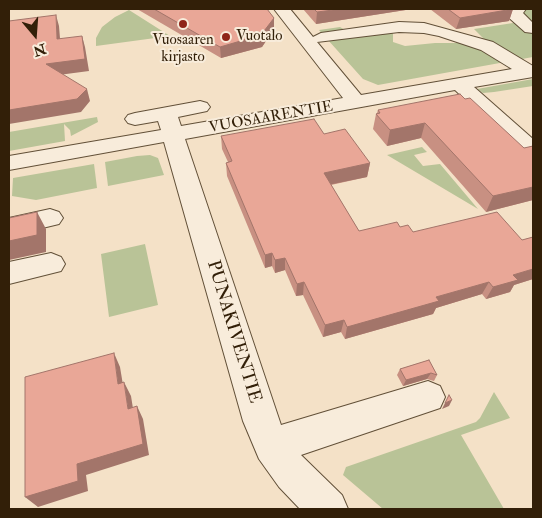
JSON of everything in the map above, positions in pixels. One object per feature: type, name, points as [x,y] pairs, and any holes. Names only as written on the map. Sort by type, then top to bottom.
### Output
[{"type":"street","points":[[282,9],[357,103]]},
{"type":"street","points":[[518,9],[514,14],[531,29]]},
{"type":"street","points":[[320,38],[399,27],[424,28],[483,44],[532,72]]},
{"type":"street","name":"VUOSAARENTIE","points":[[9,163],[532,72]]},
{"type":"street","points":[[460,84],[533,151]]},
{"type":"street","points":[[135,119],[200,107]]},
{"type":"street","name":"PUNAKIVENTIE","points":[[166,113],[260,421],[272,446],[292,474],[328,509]]},
{"type":"street","points":[[9,227],[50,218]]},
{"type":"street","points":[[9,273],[51,264]]},
{"type":"street","points":[[272,446],[428,398]]},
{"type":"green space","points":[[525,9],[533,9],[533,57],[378,85],[363,79],[319,30],[340,27],[347,31],[393,32],[393,42],[405,46],[435,43],[472,43],[485,40],[474,29],[526,21],[521,14]]},
{"type":"green space","points":[[129,10],[170,36],[96,46],[96,38],[102,27],[115,17]]},
{"type":"green space","points":[[533,79],[533,86],[483,93],[477,89]]},
{"type":"green space","points":[[97,117],[98,122],[71,136],[70,130],[64,124],[65,141],[9,151],[9,132]]},
{"type":"green space","points":[[422,147],[427,152],[414,155],[423,166],[440,164],[478,209],[387,155]]},
{"type":"green space","points":[[150,155],[158,158],[164,175],[108,186],[105,162]]},
{"type":"green space","points":[[94,164],[97,188],[36,200],[12,196],[13,178]]},
{"type":"green space","points":[[145,244],[158,305],[109,317],[101,254]]},
{"type":"green space","points":[[494,392],[510,418],[461,435],[504,509],[383,509],[343,475],[346,467],[476,422]]},
{"type":"building","name":"Vuotalo","points":[[154,9],[267,9],[274,18],[261,35],[220,47]]},
{"type":"building","points":[[314,9],[341,9],[317,12]]},
{"type":"building","points":[[448,9],[513,9],[460,18]]},
{"type":"building","points":[[56,15],[57,39],[82,36],[85,59],[46,64],[87,89],[77,99],[9,110],[9,21]]},
{"type":"building","points":[[460,94],[465,99],[470,98],[524,148],[533,146],[533,187],[493,196],[425,123],[390,130],[376,114],[380,113],[378,110]]},
{"type":"building","points":[[314,119],[324,134],[345,129],[370,163],[324,173],[359,231],[397,222],[400,227],[408,225],[413,232],[497,212],[522,240],[533,237],[533,269],[513,275],[518,280],[493,287],[489,282],[436,297],[439,301],[347,327],[344,320],[325,325],[304,282],[297,284],[285,258],[275,260],[272,253],[265,255],[226,163],[232,161],[221,136]]},
{"type":"building","points":[[37,212],[37,235],[9,241],[9,218]]},
{"type":"building","points":[[114,353],[118,384],[124,382],[128,409],[137,406],[143,444],[77,464],[78,481],[25,497],[25,377]]},
{"type":"building","points":[[429,360],[437,375],[431,373],[406,380],[400,369]]},
{"type":"building","points":[[449,395],[452,400],[445,403]]},
{"type":"place","name":"Vuosaaren kirjasto","points":[[183,24]]},
{"type":"place","name":"Vuotalo","points":[[226,37]]}]
